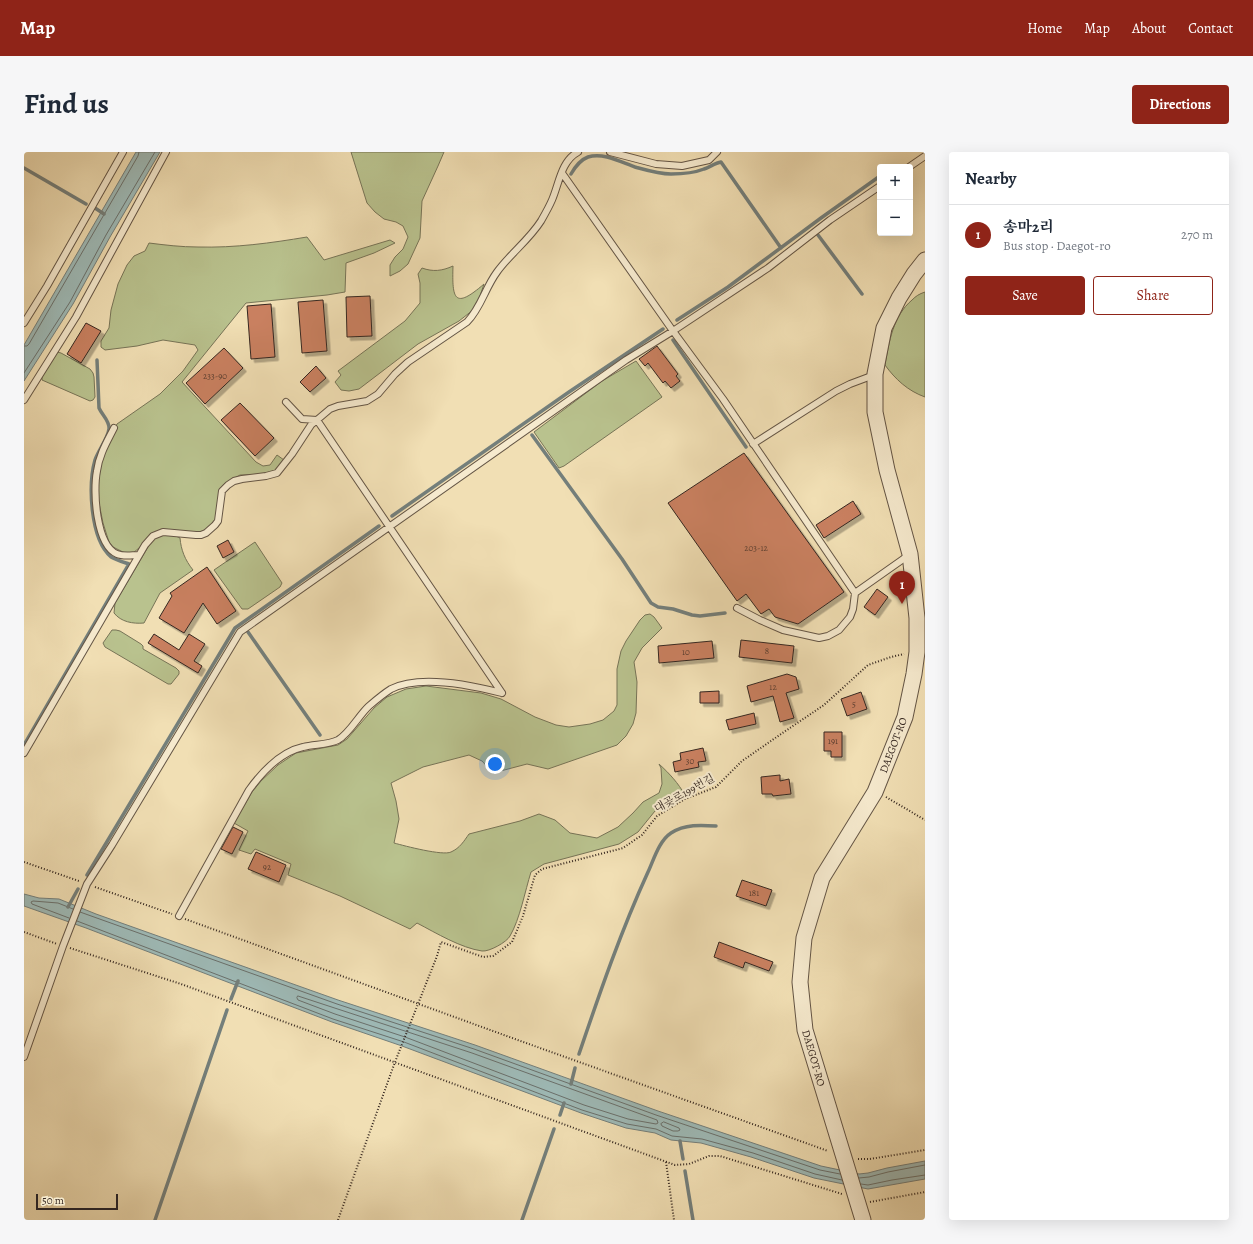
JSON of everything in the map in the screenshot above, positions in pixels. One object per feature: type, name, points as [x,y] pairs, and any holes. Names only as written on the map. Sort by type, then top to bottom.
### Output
[{"type":"street","name":"DAEGOT-RO","points":[[863,1220],[805,1030],[800,982],[804,938],[822,878],[875,792],[905,716],[914,674],[917,618],[910,554],[887,470],[875,412],[875,374],[884,328],[899,298],[925,260]]},
{"type":"lane","points":[[24,323],[47,286],[123,152]]},
{"type":"lane","points":[[24,400],[76,317],[166,152]]},
{"type":"lane","points":[[24,753],[145,545],[158,533],[162,532],[196,535],[206,533],[218,521],[222,491],[228,485],[234,481],[242,479],[277,473],[292,454],[311,425],[330,409],[367,400],[378,394],[395,374],[408,362],[467,322],[479,308],[487,288],[497,272],[540,223],[553,199],[567,162],[578,152]]},
{"type":"lane","points":[[610,152],[656,164],[682,166],[709,160],[717,152]]},
{"type":"lane","points":[[913,164],[925,156]]},
{"type":"lane","points":[[562,173],[673,331],[723,399],[855,594],[853,609],[850,616],[839,630],[828,636],[819,638],[783,630],[737,608]]},
{"type":"lane","points":[[24,1057],[63,946],[87,884],[240,632],[626,360],[673,331],[768,268],[830,220],[877,188]]},
{"type":"lane","points":[[753,444],[836,391],[875,374]]},
{"type":"lane","points":[[286,402],[302,419],[317,420]]},
{"type":"lane","points":[[179,916],[249,790],[264,772],[281,757],[290,751],[301,747],[338,740],[368,707],[382,695],[392,689],[405,685],[420,682],[459,684],[502,693],[317,420]]},
{"type":"lane","points":[[114,428],[102,450],[97,471],[95,494],[97,516],[102,535],[109,548],[117,554],[139,555]]},
{"type":"lane","points":[[855,594],[910,554]]},
{"type":"path","name":"대곶로199번길","points":[[418,1004],[441,942],[483,958],[493,956],[512,942],[523,916],[535,875],[542,869],[623,848],[642,835],[657,816],[685,799],[716,787],[742,761],[824,705],[868,664],[891,656],[916,652]]},
{"type":"path","points":[[875,792],[907,808],[925,820]]},
{"type":"path","points":[[24,862],[68,876],[818,1148],[844,1156],[870,1159],[925,1150]]},
{"type":"path","points":[[24,932],[181,984],[675,1166],[689,1164],[709,1156],[720,1156],[868,1202],[925,1192]]},
{"type":"path","points":[[338,1220],[395,1062],[418,1004]]},
{"type":"path","points":[[666,1162],[674,1220]]},
{"type":"green space","points":[[351,152],[444,152],[422,201],[420,238],[408,264],[400,271],[390,276],[390,265],[403,249],[408,237],[403,226],[396,222],[384,219],[367,203]]},
{"type":"green space","points":[[307,237],[324,260],[390,240],[395,243],[374,253],[346,263],[345,292],[246,303],[182,382],[256,462],[263,466],[270,465],[277,455],[284,460],[275,471],[266,474],[240,475],[224,484],[220,490],[216,521],[203,532],[150,536],[133,553],[125,553],[113,547],[109,542],[103,523],[98,498],[97,472],[103,450],[117,424],[160,394],[183,371],[198,350],[195,345],[163,340],[137,346],[105,350],[101,347],[101,341],[109,328],[111,310],[118,284],[127,265],[134,256],[145,251],[149,243],[185,247],[226,247]]},
{"type":"green space","points":[[453,266],[453,286],[454,293],[457,297],[466,297],[484,284],[479,299],[473,310],[459,321],[418,344],[359,389],[349,391],[341,390],[335,382],[341,375],[338,371],[405,321],[420,303],[420,283],[418,274],[422,268],[438,270]]},
{"type":"green space","points":[[925,292],[925,397],[902,384],[885,365],[893,330],[900,314],[915,297]]},
{"type":"green space","points":[[57,352],[90,369],[93,373],[95,397],[93,400],[90,401],[42,380],[42,377]]},
{"type":"green space","points":[[636,361],[662,397],[559,468],[534,432],[602,381]]},
{"type":"green space","points":[[172,534],[180,538],[184,555],[193,570],[160,593],[144,623],[132,623],[120,618],[114,613],[115,603],[151,542],[158,535]]},
{"type":"green space","points":[[255,542],[282,583],[280,587],[248,609],[242,609],[214,570]]},
{"type":"green space","points":[[650,614],[662,628],[642,648],[634,662],[637,682],[636,713],[633,724],[626,736],[617,745],[548,769],[527,764],[493,773],[482,761],[469,755],[423,767],[391,783],[399,819],[394,843],[440,853],[451,852],[462,844],[469,834],[520,821],[539,814],[555,820],[570,833],[597,838],[618,827],[643,802],[659,793],[662,784],[661,768],[659,764],[674,779],[685,795],[655,811],[638,832],[619,844],[544,864],[531,872],[514,929],[510,936],[498,946],[482,951],[466,947],[417,923],[410,929],[340,896],[288,875],[291,864],[255,849],[251,854],[239,850],[248,831],[234,823],[252,792],[261,781],[278,765],[296,753],[338,745],[347,739],[374,708],[387,697],[406,689],[426,686],[481,693],[501,699],[535,717],[556,725],[569,727],[590,724],[603,720],[614,711],[617,705],[617,669],[621,651],[640,620],[645,615]]},
{"type":"green space","points":[[112,630],[120,631],[141,644],[143,649],[176,668],[179,671],[179,674],[171,684],[168,684],[105,647],[103,643]]},
{"type":"water","points":[[136,152],[160,152],[73,304],[24,381],[24,345]]},
{"type":"water","points":[[24,894],[39,898],[59,899],[96,914],[338,1000],[475,1045],[658,1111],[821,1166],[859,1174],[925,1161],[925,1179],[868,1189],[814,1178],[751,1157],[701,1143],[671,1140],[655,1133],[626,1128],[332,1022],[86,928],[24,906]]},
{"type":"building","points":[[370,296],[372,336],[347,337],[346,297]]},
{"type":"building","points":[[323,300],[327,351],[302,353],[298,302]]},
{"type":"building","points":[[271,304],[275,357],[251,359],[247,306]]},
{"type":"building","points":[[86,323],[101,331],[81,363],[67,354]]},
{"type":"building","points":[[657,346],[678,374],[676,376],[680,381],[671,388],[665,381],[663,383],[648,363],[645,366],[639,359]]},
{"type":"building","points":[[224,348],[243,368],[205,404],[186,383]]},
{"type":"building","points":[[316,366],[326,378],[310,392],[300,382]]},
{"type":"building","points":[[240,403],[274,438],[255,456],[221,420]]},
{"type":"building","points":[[744,453],[844,592],[798,624],[775,617],[769,609],[761,614],[746,594],[737,601],[668,503]]},
{"type":"building","points":[[853,501],[861,514],[824,538],[816,525]]},
{"type":"building","points":[[228,540],[234,552],[223,558],[217,546]]},
{"type":"building","points":[[207,567],[236,611],[217,624],[203,603],[184,633],[159,618],[172,596],[170,593]]},
{"type":"building","points":[[877,589],[888,597],[875,615],[864,607]]},
{"type":"building","points":[[154,634],[179,650],[189,634],[205,644],[194,661],[202,666],[198,673],[148,643]]},
{"type":"building","points":[[741,640],[794,646],[792,663],[739,657]]},
{"type":"building","points":[[712,641],[714,658],[659,663],[658,646]]},
{"type":"building","points":[[787,674],[796,677],[799,689],[786,693],[794,718],[780,722],[773,696],[751,702],[747,686]]},
{"type":"building","points":[[719,691],[719,703],[700,703],[700,692]]},
{"type":"building","points":[[861,692],[867,709],[847,716],[841,699]]},
{"type":"building","points":[[754,713],[756,724],[729,730],[726,720]]},
{"type":"building","points":[[824,732],[842,732],[842,757],[831,757],[831,751],[824,751]]},
{"type":"building","points":[[703,748],[706,761],[698,762],[699,767],[675,772],[673,762],[681,760],[680,753]]},
{"type":"building","points":[[780,775],[780,781],[789,779],[791,794],[773,796],[772,794],[762,794],[761,777]]},
{"type":"building","points":[[233,827],[243,832],[232,854],[221,849]]},
{"type":"building","points":[[256,852],[286,865],[279,882],[248,869]]},
{"type":"building","points":[[742,880],[772,890],[766,906],[736,896]]},
{"type":"building","points":[[719,942],[773,962],[769,971],[745,962],[743,968],[714,957]]},
{"type":"waterway","points":[[571,174],[576,166],[583,160],[594,156],[606,157],[635,167],[666,174],[696,171],[721,162],[781,248]]},
{"type":"waterway","points":[[24,168],[86,204]]},
{"type":"waterway","points":[[677,320],[728,287],[877,178]]},
{"type":"waterway","points":[[95,208],[104,214]]},
{"type":"waterway","points":[[818,235],[862,294]]},
{"type":"waterway","points":[[392,516],[569,392],[663,329]]},
{"type":"waterway","points":[[673,340],[746,447]]},
{"type":"waterway","points":[[24,745],[129,564],[111,557],[104,549],[99,538],[92,511],[91,497],[95,460],[109,429],[107,421],[99,408],[97,360]]},
{"type":"waterway","points":[[532,435],[622,559],[651,603],[658,607],[673,609],[692,615],[700,616],[725,613]]},
{"type":"waterway","points":[[87,875],[235,628],[379,526]]},
{"type":"waterway","points":[[248,632],[320,735]]},
{"type":"waterway","points":[[579,1054],[620,939],[660,845],[667,836],[676,830],[699,825],[716,826]]},
{"type":"waterway","points":[[68,907],[78,889]]},
{"type":"waterway","points":[[231,999],[238,981]]},
{"type":"waterway","points":[[155,1220],[227,1010]]},
{"type":"waterway","points":[[571,1084],[575,1068]]},
{"type":"waterway","points":[[560,1115],[564,1103]]},
{"type":"waterway","points":[[522,1220],[554,1129]]},
{"type":"waterway","points":[[680,1141],[683,1159]]},
{"type":"waterway","points":[[685,1171],[693,1220]]},
{"type":"place","name":"송마2리","points":[[902,604]]}]
